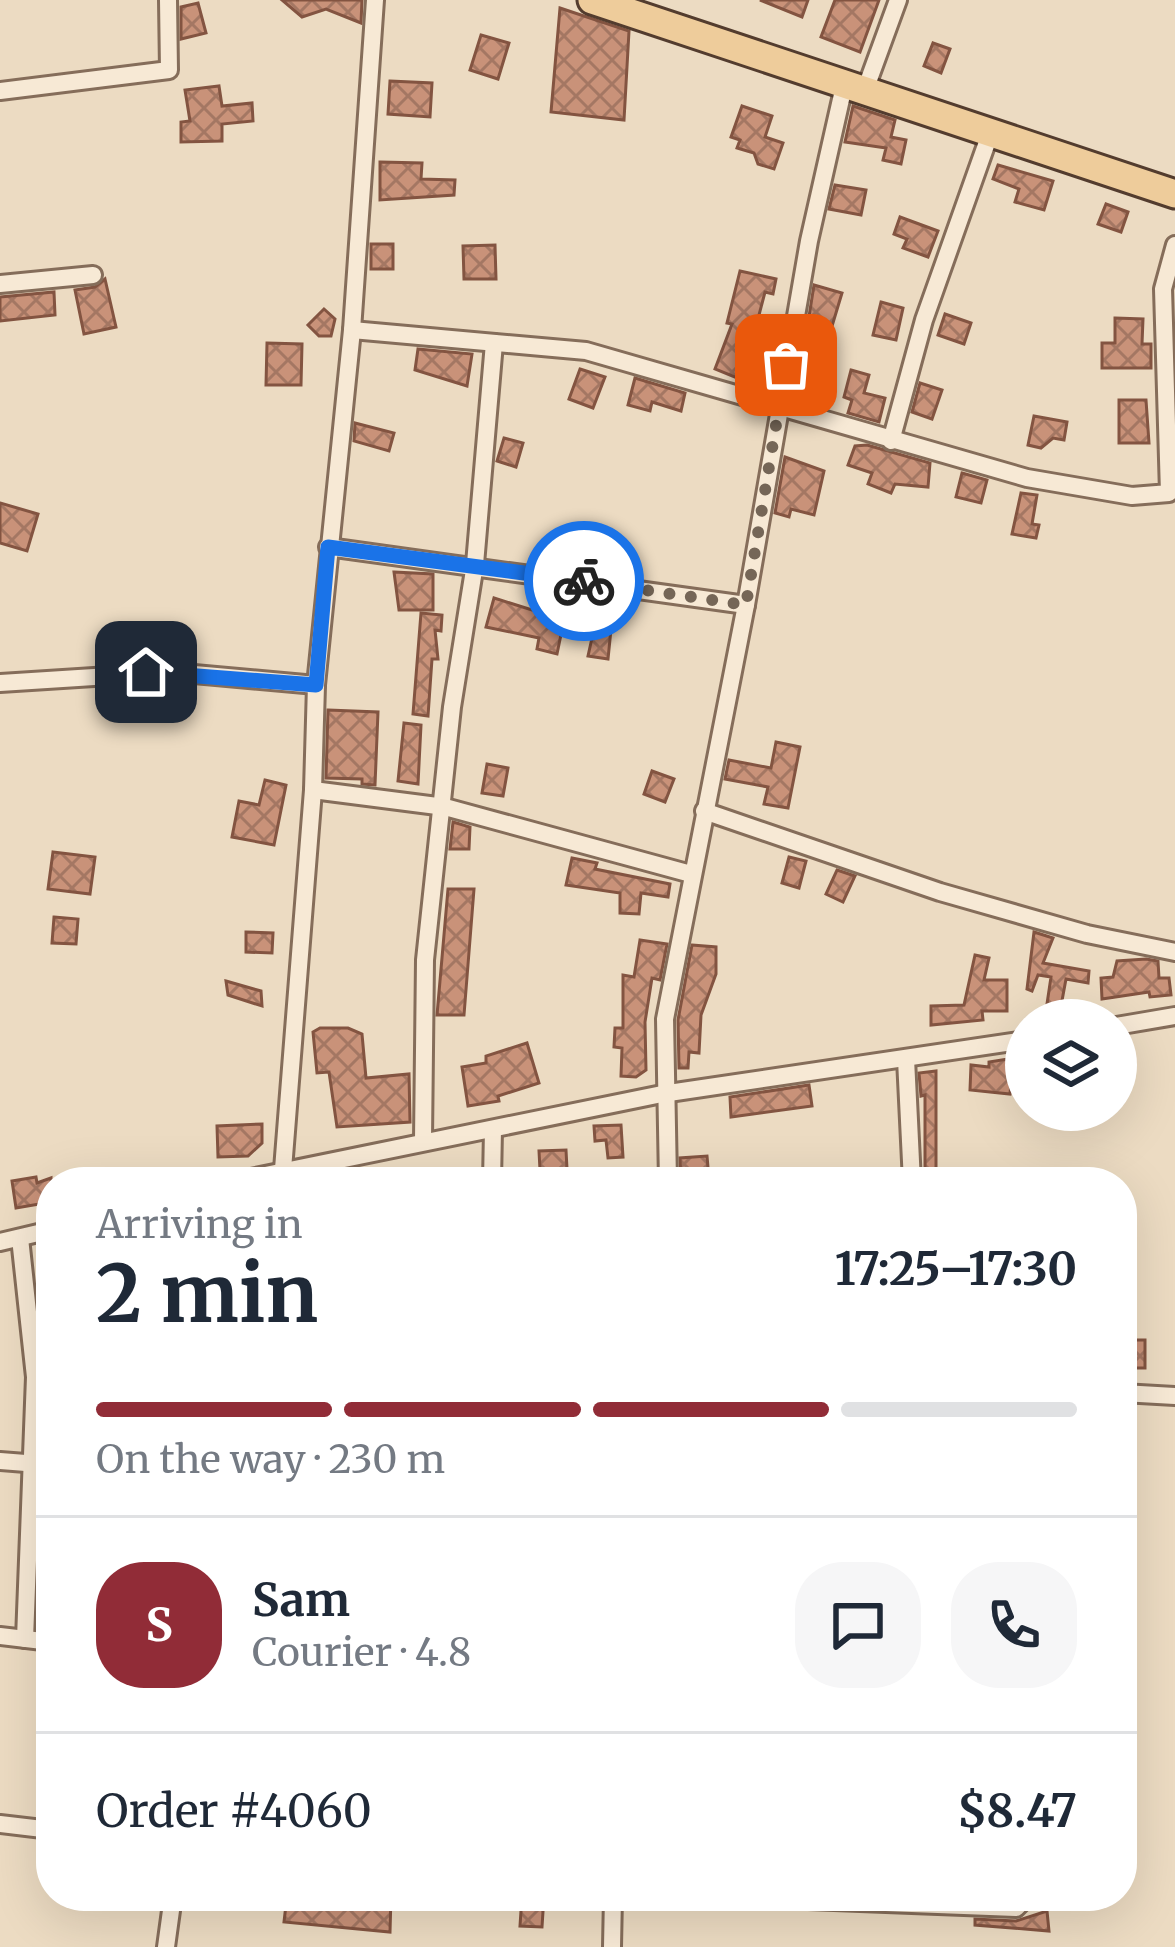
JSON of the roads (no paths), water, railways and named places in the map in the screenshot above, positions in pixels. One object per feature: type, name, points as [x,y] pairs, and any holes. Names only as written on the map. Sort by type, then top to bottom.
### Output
[{"type":"main road","points":[[592,0],[1175,194]]},
{"type":"street","points":[[0,91],[169,70],[168,0]]},
{"type":"street","points":[[283,1167],[314,790],[316,685],[352,331],[375,0]]},
{"type":"street","points":[[667,1167],[662,1094],[665,1018],[746,605],[778,407],[854,90],[898,0]]},
{"type":"street","points":[[891,440],[930,301],[990,134]]},
{"type":"street","points":[[352,331],[622,358],[891,440],[1095,491],[1169,493],[1163,289],[1175,245]]},
{"type":"street","points":[[0,284],[93,275]]},
{"type":"street","points":[[423,1140],[425,960],[445,807],[452,707],[475,564],[494,343]]},
{"type":"street","points":[[328,547],[746,605]]},
{"type":"street","points":[[0,683],[155,672],[316,685]]},
{"type":"street","points":[[314,790],[445,807],[691,874]]},
{"type":"street","points":[[704,811],[961,898],[1087,934],[1175,952]]},
{"type":"street","points":[[1137,1022],[1175,1016]]},
{"type":"street","points":[[314,1167],[423,1140],[662,1094],[1005,1043]]},
{"type":"street","points":[[906,1059],[911,1167]]},
{"type":"street","points":[[492,1167],[493,1129]]},
{"type":"street","points":[[0,1242],[36,1234]]},
{"type":"street","points":[[20,1238],[35,1377],[25,1640]]},
{"type":"street","points":[[1137,1394],[1175,1396]]},
{"type":"street","points":[[0,1461],[36,1464]]},
{"type":"street","points":[[0,1636],[36,1641]]},
{"type":"street","points":[[0,1824],[36,1829]]},
{"type":"street","points":[[166,1947],[171,1911]]},
{"type":"street","points":[[612,1947],[613,1911]]}]
